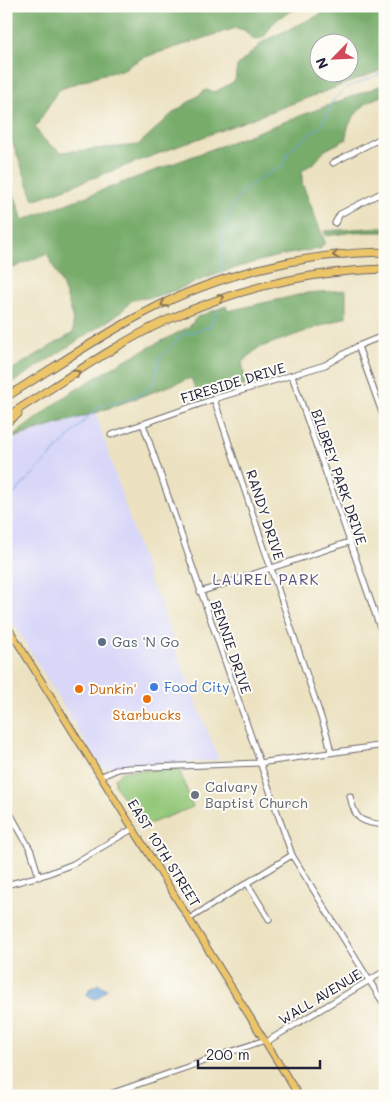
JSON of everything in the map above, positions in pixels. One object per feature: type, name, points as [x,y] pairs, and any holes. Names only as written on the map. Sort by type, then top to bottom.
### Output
[{"type":"highway","points":[[6,397],[113,330],[178,297],[211,284],[258,269],[314,257],[385,252]]},
{"type":"highway","points":[[6,417],[164,322],[213,301],[286,280],[332,272],[385,269]]},
{"type":"highway","points":[[6,423],[50,390]]},
{"type":"main road","name":"EAST 10TH STREET","points":[[7,627],[102,776],[299,1096]]},
{"type":"street","points":[[334,163],[385,136]]},
{"type":"street","points":[[335,223],[340,214],[385,191]]},
{"type":"street","points":[[378,195],[385,202]]},
{"type":"street","name":"FIRESIDE DRIVE","points":[[111,435],[214,399],[326,365],[358,346],[385,335]]},
{"type":"street","points":[[358,346],[385,421]]},
{"type":"street","name":"BILBREY PARK DRIVE","points":[[292,376],[385,642]]},
{"type":"street","name":"RANDY DRIVE","points":[[214,399],[327,735],[331,752]]},
{"type":"street","name":"BENNIE DRIVE","points":[[143,424],[292,855],[385,1006]]},
{"type":"street","points":[[200,592],[349,542]]},
{"type":"street","points":[[102,776],[118,769],[128,768],[259,764],[385,744]]},
{"type":"street","points":[[350,796],[354,813],[357,817],[385,825]]},
{"type":"street","points":[[6,806],[31,851],[39,877]]},
{"type":"street","points":[[6,885],[39,877],[73,864],[134,828]]},
{"type":"street","points":[[190,919],[292,855]]},
{"type":"street","points":[[247,883],[269,919]]},
{"type":"street","name":"WALL AVENUE","points":[[104,1096],[265,1041],[385,971]]},
{"type":"shaded area","points":[[98,412],[97,417],[150,583],[160,600],[178,656],[219,760],[103,768],[6,611],[6,441]]},
{"type":"green space","points":[[6,6],[307,6],[292,11],[278,19],[262,38],[254,40],[244,30],[236,28],[142,58],[122,70],[99,75],[58,90],[35,128],[46,142],[61,152],[138,145],[173,113],[206,90],[215,92],[235,81],[237,66],[264,41],[338,6],[385,6],[385,69],[358,79],[358,32],[308,32],[308,82],[350,82],[34,200],[6,125]]},
{"type":"green space","points":[[385,84],[385,96],[371,100],[353,118],[347,133],[347,139],[325,150],[316,161],[302,171],[302,183],[325,242],[320,249],[267,259],[165,294],[133,299],[120,313],[6,387],[6,373],[73,333],[73,323],[69,302],[47,253],[6,271],[6,171],[23,220]]},
{"type":"green space","points":[[385,227],[385,232],[353,232],[326,236],[324,231]]},
{"type":"green space","points":[[346,290],[346,317],[258,348],[242,362],[246,385],[200,400],[191,378],[98,412],[9,439],[70,393],[125,360],[189,327],[197,317],[226,306],[228,311],[307,293]]},
{"type":"green space","points":[[179,769],[193,807],[141,827],[115,785],[115,778],[122,772],[127,771]]},
{"type":"water","points":[[99,984],[107,989],[99,997],[95,999],[87,995],[89,989]]},
{"type":"waterway","points":[[221,272],[221,253],[226,221],[240,195],[265,175],[283,166],[289,150],[322,125],[333,100],[346,88],[385,72]]},
{"type":"waterway","points":[[6,502],[98,407],[139,395],[150,388],[155,380],[159,359],[182,335],[209,327],[220,309]]},
{"type":"place","name":"Gas 'N Go","points":[[102,642]]},
{"type":"place","name":"Food City","points":[[154,687]]},
{"type":"place","name":"Dunkin'","points":[[79,689]]},
{"type":"place","name":"Starbucks","points":[[147,699]]},
{"type":"place","name":"Calvary Baptist Church","points":[[195,795]]},
{"type":"district","name":"LAUREL PARK","points":[[266,580]]}]
